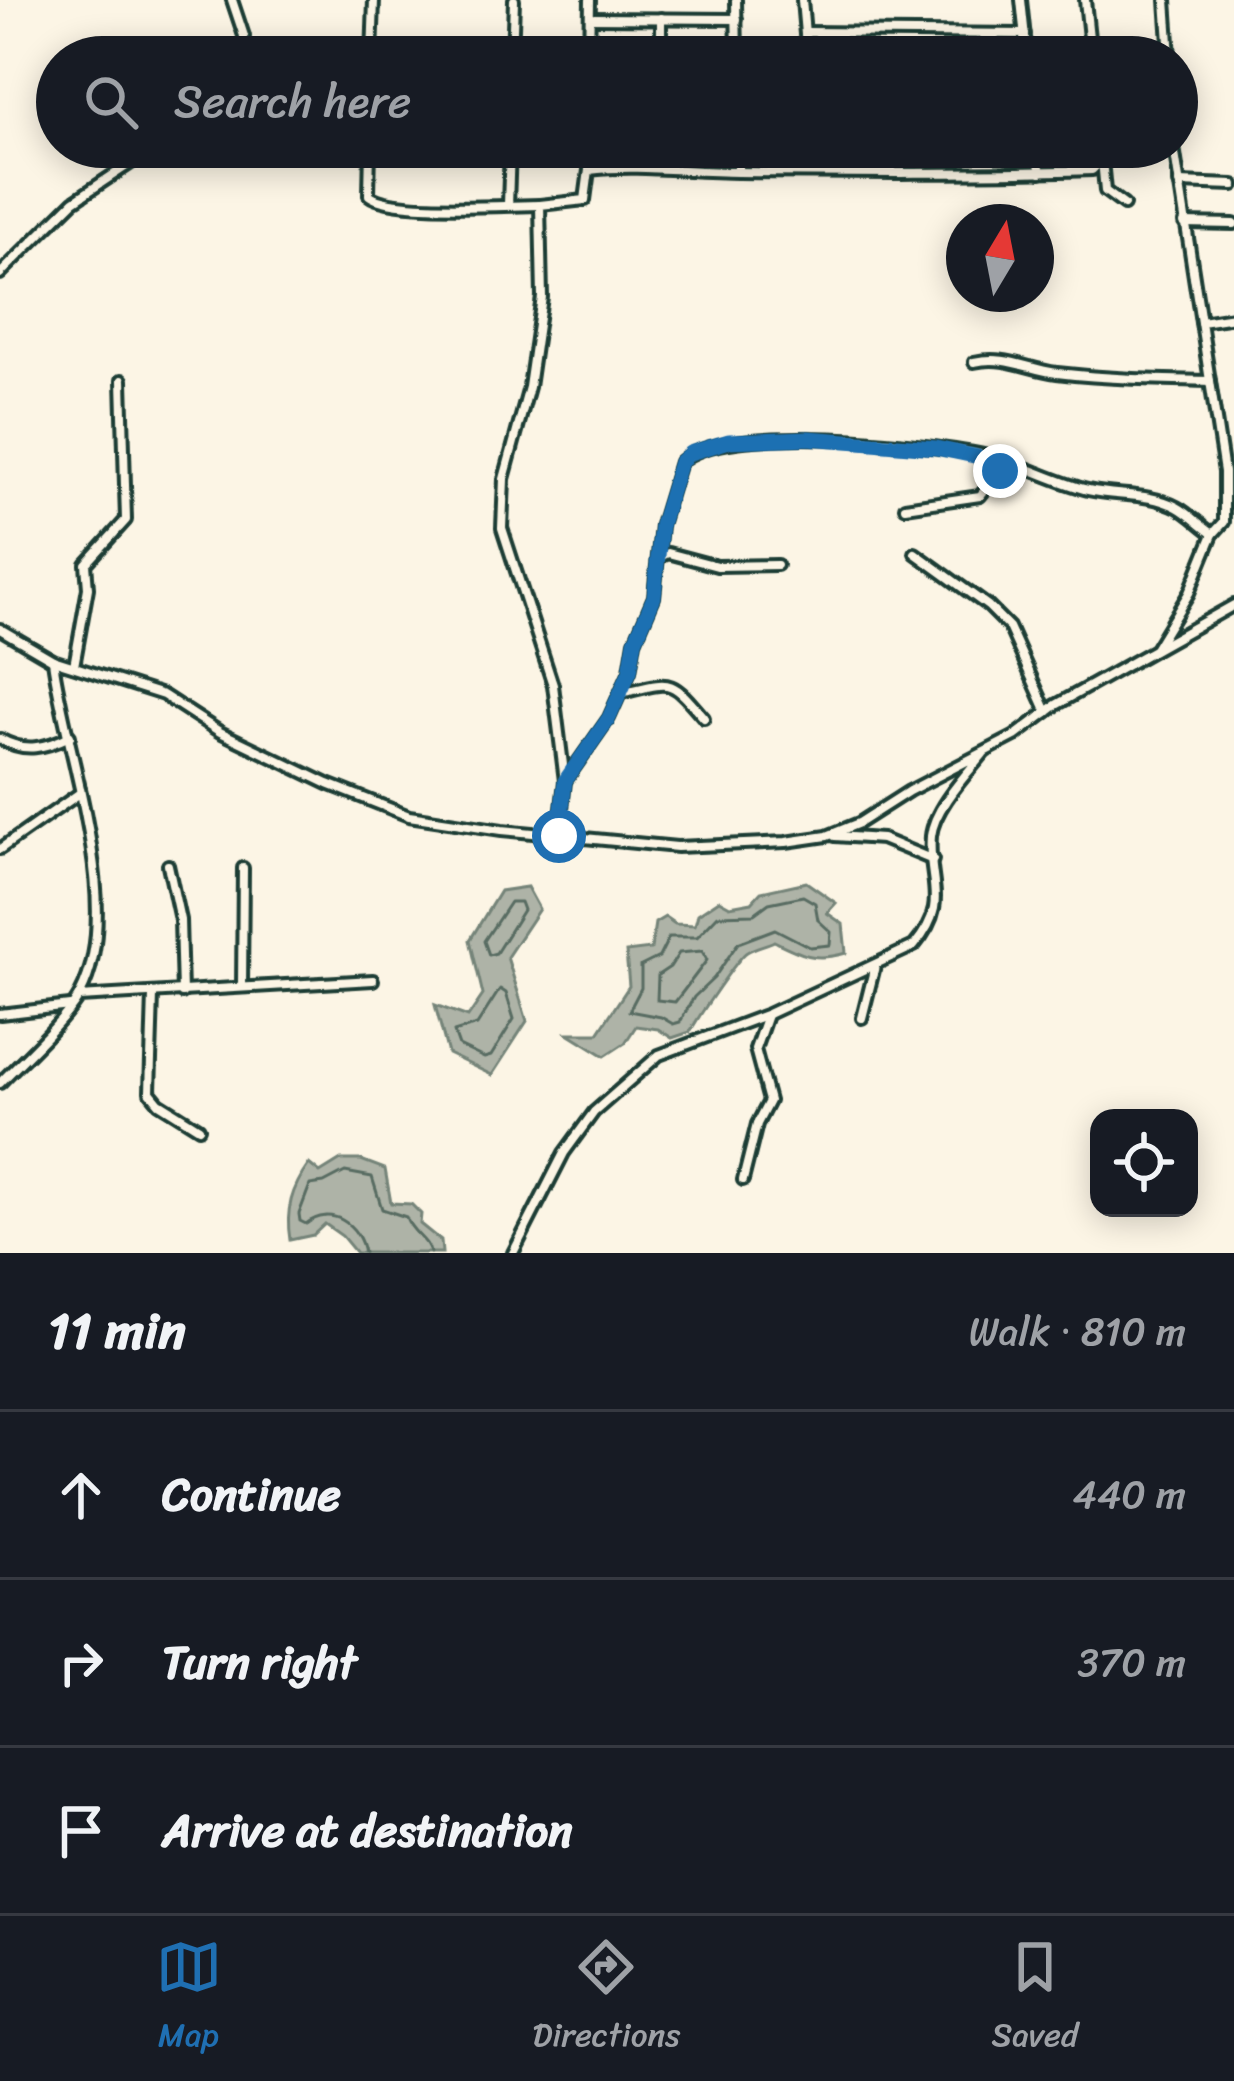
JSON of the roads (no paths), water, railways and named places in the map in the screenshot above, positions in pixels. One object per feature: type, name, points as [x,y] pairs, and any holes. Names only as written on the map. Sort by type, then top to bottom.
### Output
[{"type":"street","points":[[232,0],[244,36]]},
{"type":"street","points":[[373,36],[374,0]]},
{"type":"street","points":[[513,36],[514,0]]},
{"type":"street","points":[[590,0],[590,36]]},
{"type":"street","points":[[736,0],[737,36]]},
{"type":"street","points":[[802,0],[805,36]]},
{"type":"street","points":[[805,32],[1025,34],[1021,0]]},
{"type":"street","points":[[1085,0],[1089,36]]},
{"type":"street","points":[[1166,0],[1169,36]]},
{"type":"street","points":[[590,18],[737,19]]},
{"type":"street","points":[[661,18],[661,36]]},
{"type":"street","points":[[0,274],[74,201],[123,168]]},
{"type":"street","points":[[370,168],[369,195],[376,201],[403,205],[540,205],[585,200],[589,170],[638,168]]},
{"type":"street","points":[[508,205],[509,168]]},
{"type":"street","points":[[677,168],[738,172],[1094,168]]},
{"type":"street","points":[[1039,168],[1040,172]]},
{"type":"street","points":[[1103,168],[1105,191],[1124,205]]},
{"type":"street","points":[[1154,650],[1189,593],[1226,509],[1178,168]]},
{"type":"street","points":[[1180,183],[1234,184]]},
{"type":"street","points":[[540,205],[542,297],[529,387],[504,479],[502,528],[553,685],[565,781],[559,836]]},
{"type":"street","points":[[1184,223],[1234,224]]},
{"type":"street","points":[[1201,322],[1234,317]]},
{"type":"street","points":[[974,362],[996,357],[1075,375],[1210,381]]},
{"type":"street","points":[[74,666],[88,587],[86,564],[126,520],[122,380]]},
{"type":"street","points":[[565,781],[592,746],[630,671],[635,641],[654,597],[661,525],[680,462],[707,445],[808,438],[973,453],[1092,491],[1127,492],[1178,507],[1214,534]]},
{"type":"street","points":[[905,507],[980,496],[1000,471],[1017,465]]},
{"type":"street","points":[[659,558],[668,553],[717,566],[777,566]]},
{"type":"street","points":[[915,553],[1009,627],[1047,712]]},
{"type":"street","points":[[827,836],[1015,736],[1047,712],[1234,605]]},
{"type":"street","points":[[0,629],[52,660],[164,694],[220,732],[328,784],[409,816],[677,847],[827,836],[882,838],[934,860]]},
{"type":"street","points":[[0,1083],[79,997],[91,967],[97,923],[80,793],[52,660]]},
{"type":"street","points":[[620,694],[651,684],[671,684],[686,694],[704,718]]},
{"type":"street","points":[[0,739],[15,747],[40,748],[70,736]]},
{"type":"street","points":[[513,1253],[563,1153],[594,1112],[659,1054],[768,1014],[914,946],[928,929],[938,901],[931,832],[960,782],[985,752]]},
{"type":"street","points":[[0,849],[80,793]]},
{"type":"street","points":[[168,865],[181,920],[182,994]]},
{"type":"street","points":[[242,987],[243,868]]},
{"type":"street","points":[[862,1018],[875,964]]},
{"type":"street","points":[[79,997],[373,980]]},
{"type":"street","points":[[153,995],[150,1091],[159,1103],[199,1128]]},
{"type":"street","points":[[0,1014],[70,1006]]},
{"type":"street","points":[[743,1180],[757,1124],[769,1101],[755,1049],[768,1014]]},
{"type":"water","points":[[806,882],[836,903],[827,913],[843,924],[846,953],[809,956],[774,941],[750,950],[690,1032],[672,1038],[658,1029],[636,1026],[625,1043],[605,1056],[568,1033],[598,1033],[629,986],[626,952],[651,949],[655,923],[665,917],[675,924],[695,925],[698,914],[719,900],[730,906],[752,902],[761,892]]},
{"type":"water","points":[[527,887],[539,909],[507,957],[527,1021],[492,1075],[448,1054],[435,1005],[468,1017],[483,995],[470,940],[500,891]]},
{"type":"water","points":[[341,1160],[361,1160],[385,1169],[391,1203],[411,1204],[421,1214],[420,1224],[441,1241],[442,1253],[356,1253],[325,1224],[313,1235],[290,1240],[289,1209],[303,1173],[309,1164],[320,1173]]}]
